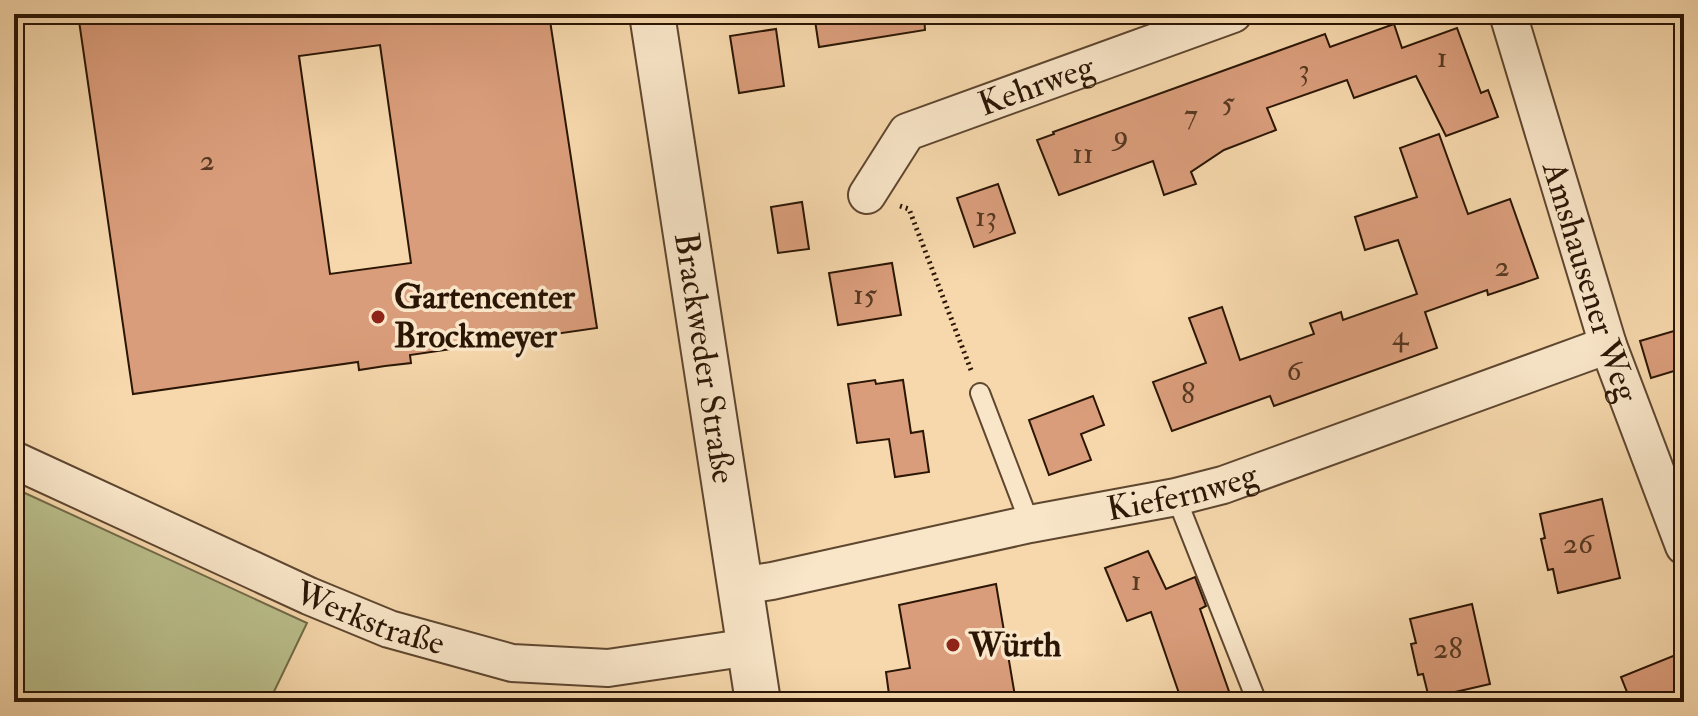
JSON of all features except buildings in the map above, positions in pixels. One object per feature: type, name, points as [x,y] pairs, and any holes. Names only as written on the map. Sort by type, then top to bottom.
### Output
[{"type":"street","name":"Brackweder Straße","points":[[652,14],[758,702]]},
{"type":"street","name":"Kehrweg","points":[[867,195],[907,132],[1233,14]]},
{"type":"street","name":"Amshausener Weg","points":[[1508,14],[1608,345],[1684,546]]},
{"type":"street","name":"Kiefernweg","points":[[740,586],[1223,485],[1608,345]]},
{"type":"street","name":"Werkstraße","points":[[14,460],[322,602],[389,629],[512,663],[608,668],[750,647]]},
{"type":"lane","points":[[980,393],[1030,524]]},
{"type":"lane","points":[[1176,497],[1257,702]]},
{"type":"path","points":[[867,195],[909,209],[980,393]]},
{"type":"green space","points":[[14,488],[307,623],[269,702],[14,702]]},
{"type":"place","name":"Gartencenter Brockmeyer","points":[[378,317]]},
{"type":"place","name":"Würth","points":[[953,645]]}]
